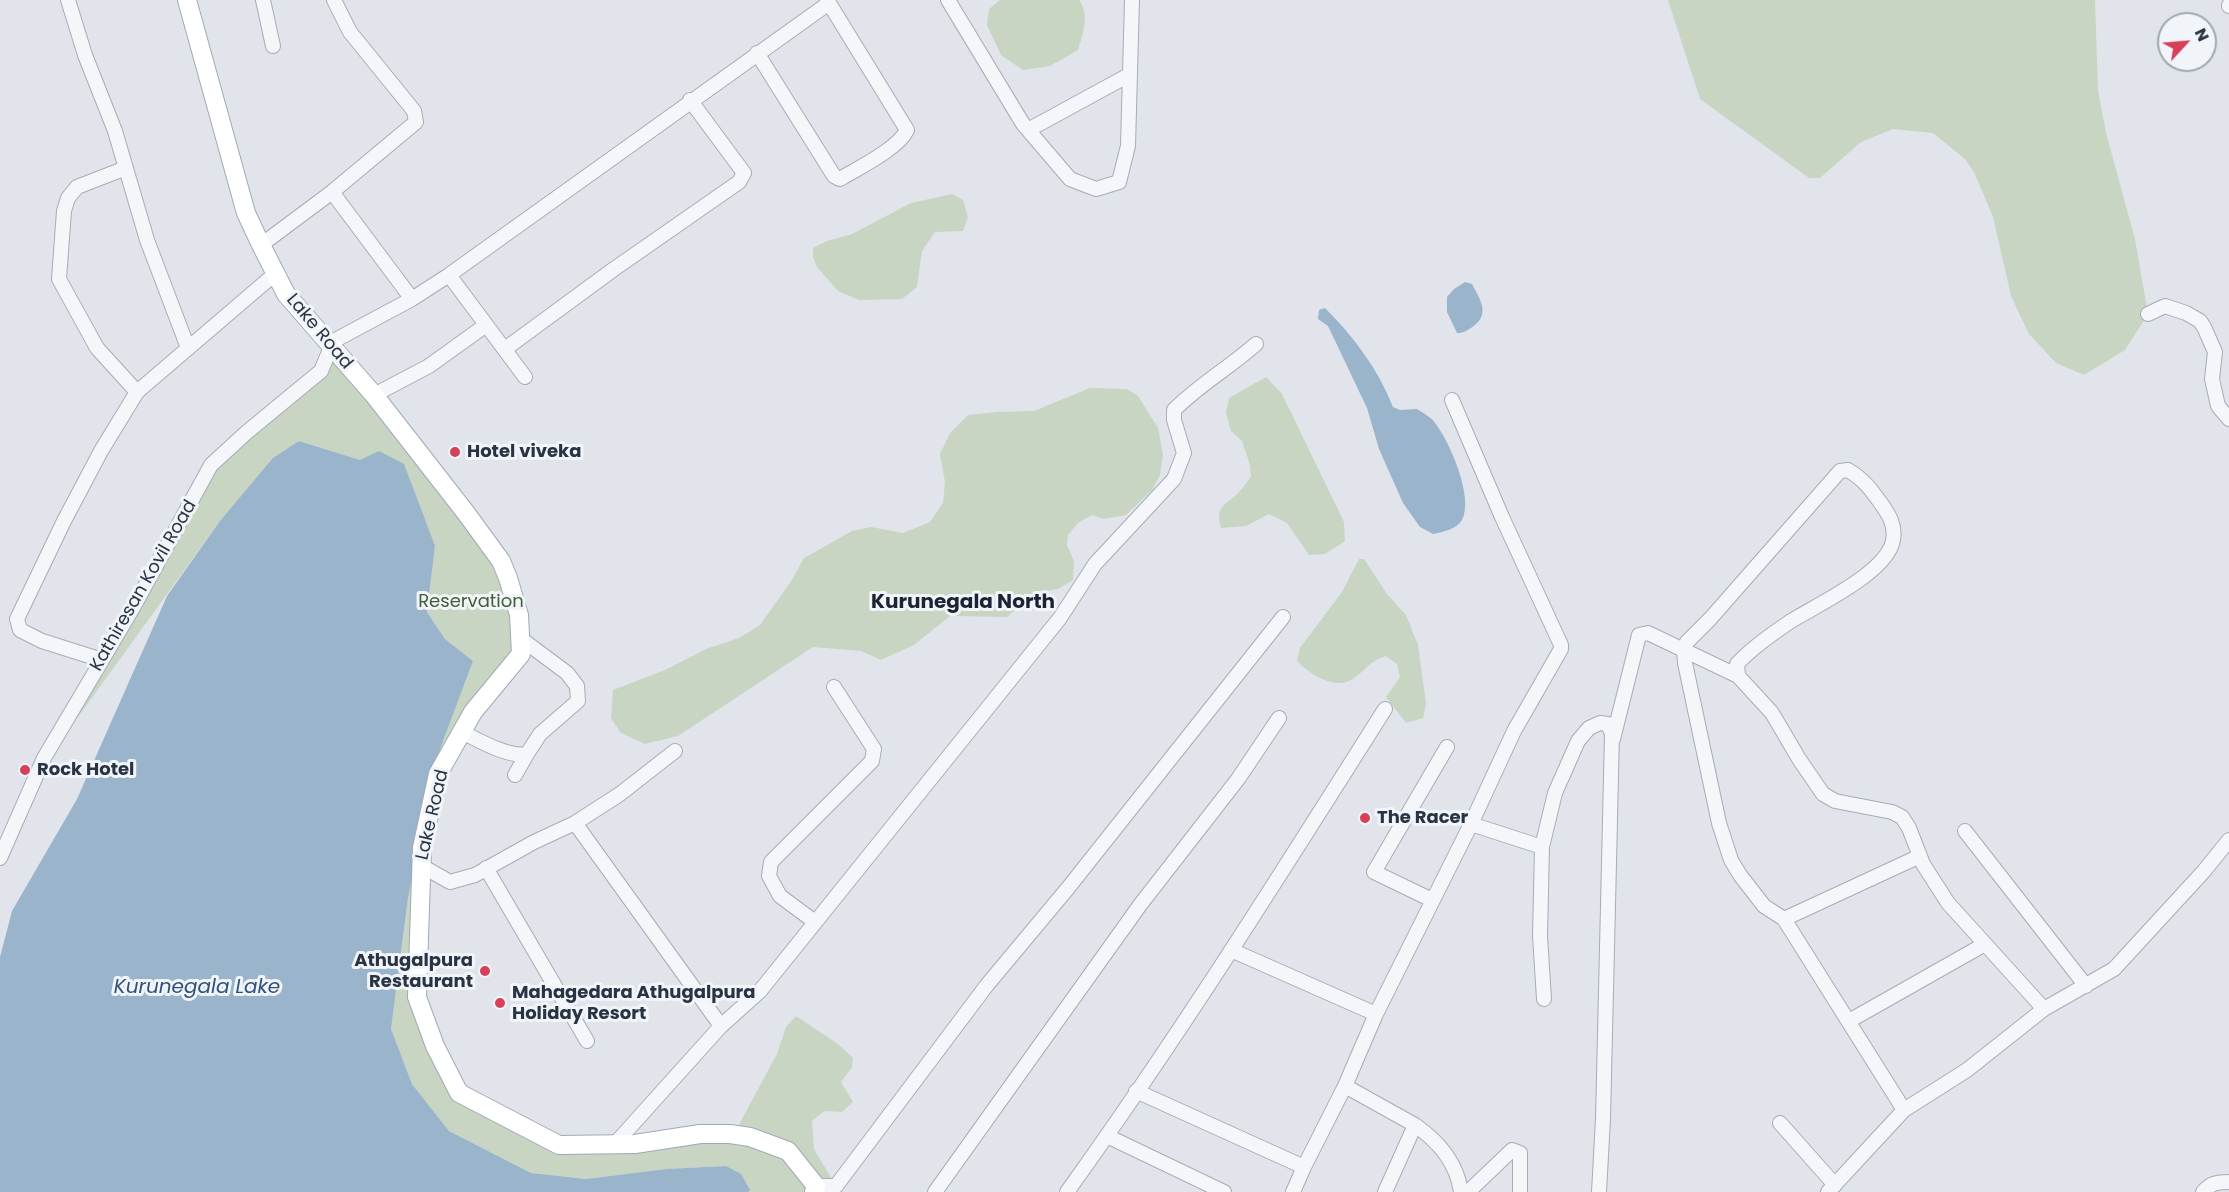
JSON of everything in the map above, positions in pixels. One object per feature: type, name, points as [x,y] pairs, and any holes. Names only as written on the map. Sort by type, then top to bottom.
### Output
[{"type":"main road","name":"Lake Road","points":[[187,0],[246,213],[286,294],[374,395],[501,561],[519,615],[521,654],[472,712],[438,774],[420,865],[421,919],[417,997],[435,1046],[459,1093],[559,1145],[635,1144],[700,1134],[750,1137],[788,1151],[815,1189]]},
{"type":"street","points":[[68,0],[85,55],[115,131],[147,240],[188,348]]},
{"type":"street","points":[[263,0],[273,46]]},
{"type":"street","points":[[261,245],[332,192],[416,122],[414,111],[350,32],[334,0]]},
{"type":"street","points":[[948,0],[1028,130],[1070,180],[1096,189],[1119,182],[1128,146],[1132,0]]},
{"type":"street","points":[[329,345],[449,276],[828,1],[907,130],[903,137],[868,162],[840,179],[834,176],[758,53]]},
{"type":"street","points":[[1028,130],[1129,75]]},
{"type":"street","points":[[505,349],[739,182],[744,173],[690,100]]},
{"type":"street","points":[[126,168],[77,187],[68,198],[64,211],[59,279],[97,348],[137,392]]},
{"type":"street","points":[[332,192],[412,298]]},
{"type":"street","points":[[102,660],[42,641],[20,630],[17,619],[90,471],[137,392],[276,273]]},
{"type":"street","points":[[449,276],[525,376]]},
{"type":"street","points":[[2148,314],[2165,306],[2186,313],[2200,321],[2215,352],[2212,379],[2218,406],[2229,419]]},
{"type":"street","points":[[374,395],[429,366],[486,326]]},
{"type":"street","points":[[614,1145],[721,1026],[760,991],[1060,618],[1095,564],[1174,479],[1184,453],[1174,420],[1174,410],[1186,398],[1256,344]]},
{"type":"street","name":"Kathiresan Kovil Road","points":[[0,858],[44,758],[102,660],[211,465],[246,432],[321,371],[329,345]]},
{"type":"street","points":[[1293,1192],[1346,1086],[1376,1014],[1514,731],[1561,645],[1502,517],[1452,400]]},
{"type":"street","points":[[1738,676],[1737,664],[1749,651],[1792,621],[1855,584],[1886,555],[1893,540],[1892,520],[1865,481],[1848,470],[1840,471],[1710,619],[1687,642],[1684,651],[1690,692],[1719,823],[1731,860],[1740,876],[1764,906],[1784,919],[1904,1110]]},
{"type":"street","points":[[815,1189],[841,1189],[987,985],[1068,888],[1283,617]]},
{"type":"street","points":[[1612,744],[1639,635],[1648,633],[1738,676],[1772,712],[1799,759],[1823,794],[1835,801],[1892,812],[1902,817],[1920,856],[1948,903],[2044,1009]]},
{"type":"street","points":[[515,775],[540,734],[578,701],[577,686],[567,673],[520,638]]},
{"type":"street","points":[[815,922],[780,896],[769,876],[771,862],[872,761],[874,749],[834,687]]},
{"type":"street","points":[[1067,1192],[1231,950],[1385,709]]},
{"type":"street","points":[[935,1192],[1140,905],[1238,779],[1279,718]]},
{"type":"street","points":[[1544,999],[1540,936],[1542,847],[1555,793],[1578,741],[1589,728],[1600,723],[1608,724],[1612,734],[1612,744],[1603,1119],[1599,1192]]},
{"type":"street","points":[[462,732],[485,744],[519,756],[527,754]]},
{"type":"street","points":[[1432,900],[1374,872],[1447,747]]},
{"type":"street","points":[[420,865],[450,882],[475,875],[534,842],[575,823],[620,794],[675,751]]},
{"type":"street","points":[[575,823],[721,1026]]},
{"type":"street","points":[[1470,824],[1542,847]]},
{"type":"street","points":[[1965,831],[2086,986]]},
{"type":"street","points":[[1780,1123],[1832,1188],[1904,1110],[1967,1070],[2044,1009],[2114,969],[2204,871],[2229,840]]},
{"type":"street","points":[[1784,919],[1920,856]]},
{"type":"street","points":[[486,868],[587,1041]]},
{"type":"street","points":[[1849,1021],[1985,944]]},
{"type":"street","points":[[1231,950],[1376,1014]]},
{"type":"street","points":[[1346,1086],[1428,1134],[1451,1161],[1459,1178],[1461,1192]]},
{"type":"street","points":[[1136,1091],[1304,1167]]},
{"type":"street","points":[[1385,1192],[1415,1125]]},
{"type":"street","points":[[1107,1136],[1224,1192]]},
{"type":"street","points":[[1468,1192],[1512,1150],[1521,1153],[1520,1192]]},
{"type":"street","points":[[2209,1190],[2217,1182],[2229,1182]]},
{"type":"green space","points":[[1000,0],[1079,0],[1085,18],[1078,50],[1050,66],[1023,70],[1001,55],[987,25],[989,9]]},
{"type":"green space","points":[[1668,0],[2095,0],[2098,90],[2106,133],[2135,239],[2148,314],[2125,350],[2084,375],[2056,363],[2029,334],[2011,296],[1993,217],[1974,172],[1965,159],[1933,133],[1893,129],[1861,142],[1820,178],[1809,178],[1700,99]]},
{"type":"green space","points":[[952,194],[963,200],[968,217],[963,231],[935,232],[922,251],[917,287],[902,299],[859,300],[838,291],[817,267],[813,257],[813,248],[827,241],[852,234],[911,203]]},
{"type":"green space","name":"Reservation","points":[[331,347],[501,561],[521,654],[438,774],[417,997],[459,1093],[559,1145],[735,1132],[777,1054],[786,1027],[796,1016],[838,1044],[853,1058],[852,1067],[841,1082],[853,1102],[842,1112],[824,1111],[812,1121],[814,1149],[836,1186],[814,1192],[748,1192],[749,1190],[726,1166],[666,1169],[586,1179],[531,1173],[449,1131],[412,1084],[391,1029],[408,898],[439,752],[473,661],[445,639],[427,612],[435,546],[360,460],[299,441],[220,521],[33,779],[211,465],[302,388]]},
{"type":"green space","points":[[1266,377],[1282,394],[1344,522],[1345,541],[1325,554],[1309,555],[1287,523],[1269,514],[1246,526],[1221,528],[1219,517],[1221,509],[1251,477],[1250,465],[1242,441],[1231,431],[1226,413],[1229,398]]},
{"type":"green space","points":[[1090,388],[1127,389],[1138,396],[1158,428],[1163,455],[1160,475],[1152,490],[1126,515],[1104,519],[1092,515],[1078,523],[1068,535],[1067,545],[1074,561],[1073,580],[1058,589],[1035,593],[1007,617],[950,616],[914,645],[881,660],[861,651],[813,647],[678,736],[645,744],[621,733],[611,718],[613,690],[665,670],[706,649],[739,638],[760,625],[792,580],[804,558],[852,531],[871,527],[903,533],[930,522],[943,503],[945,482],[940,454],[950,433],[968,415],[1034,411]]},
{"type":"green space","points":[[1359,559],[1364,559],[1387,594],[1406,615],[1418,645],[1426,704],[1423,718],[1406,723],[1386,697],[1400,677],[1397,664],[1386,656],[1376,660],[1356,677],[1344,683],[1322,679],[1297,661],[1300,648],[1342,592]]},
{"type":"water","points":[[1465,282],[1472,284],[1481,302],[1482,313],[1481,318],[1471,328],[1457,333],[1447,312],[1447,297]]},
{"type":"water","points":[[1325,308],[1364,354],[1393,407],[1400,410],[1417,409],[1431,419],[1441,432],[1459,470],[1465,498],[1462,520],[1453,528],[1433,534],[1420,527],[1403,503],[1379,449],[1367,408],[1328,326],[1318,319],[1319,310]]},
{"type":"water","name":"Kurunegala Lake","points":[[299,441],[360,460],[379,451],[404,464],[435,546],[427,612],[445,639],[473,661],[439,752],[408,898],[391,1029],[412,1084],[449,1131],[531,1173],[586,1179],[666,1169],[726,1166],[741,1174],[750,1190],[748,1192],[0,1192],[0,957],[12,911],[77,799],[167,596],[220,521],[273,458]]},
{"type":"place","name":"Hotel viveka","points":[[455,452]]},
{"type":"place","name":"Rock Hotel","points":[[25,770]]},
{"type":"place","name":"The Racer","points":[[1365,818]]},
{"type":"place","name":"Athugalpura Restaurant","points":[[485,971]]},
{"type":"place","name":"Mahagedara Athugalpura Holiday Resort","points":[[500,1003]]},
{"type":"district","name":"Kurunegala North","points":[[963,603]]}]
